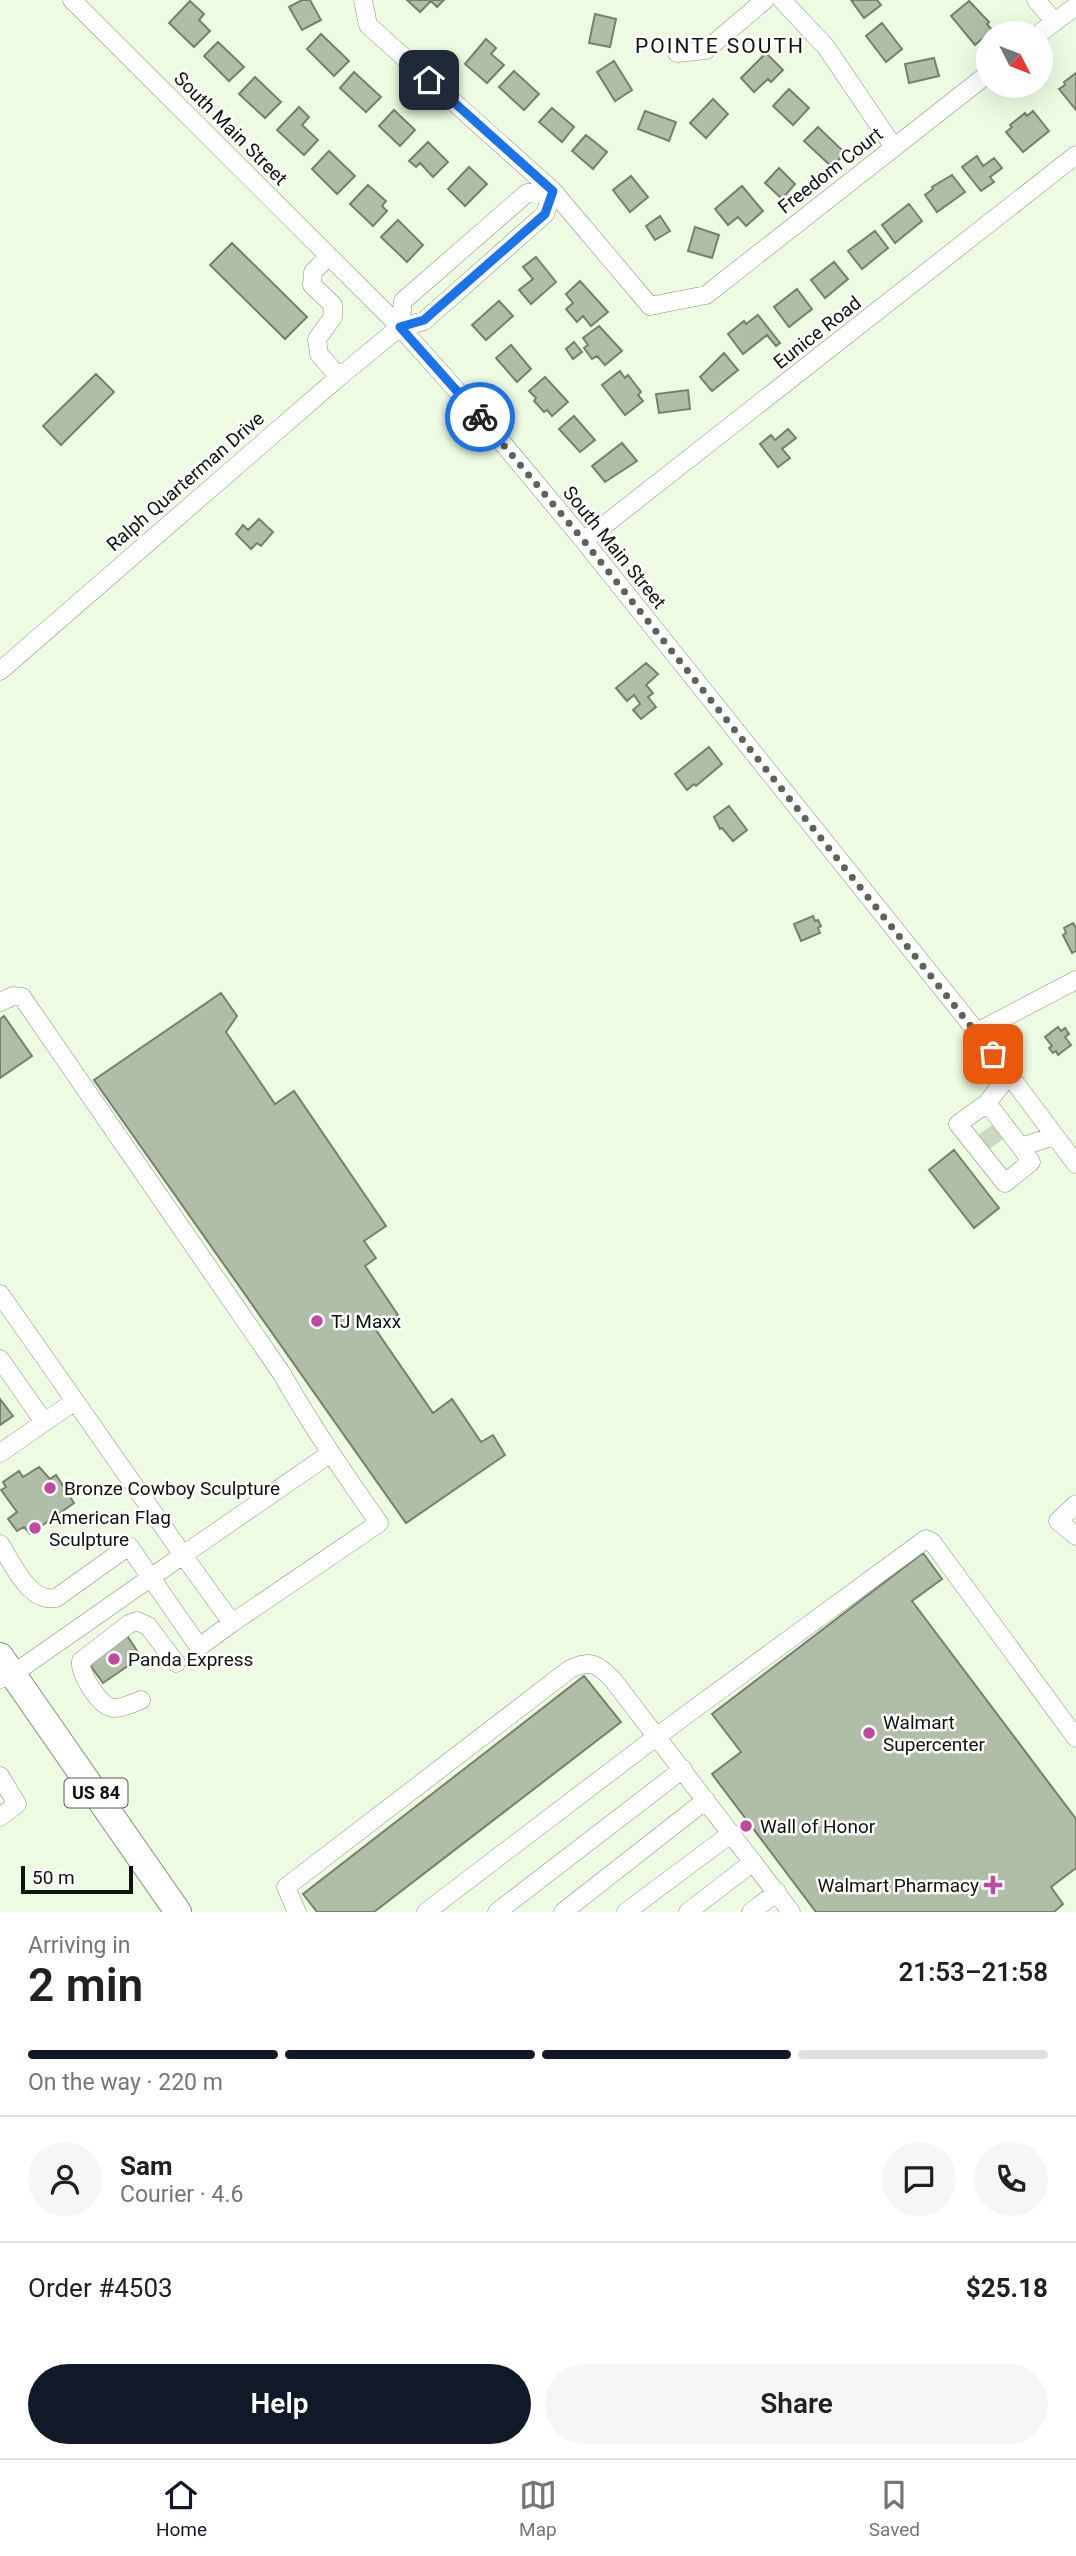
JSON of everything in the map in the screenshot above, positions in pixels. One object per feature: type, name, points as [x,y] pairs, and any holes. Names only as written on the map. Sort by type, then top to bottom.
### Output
[{"type":"highway","name":"US 84","points":[[4,1670],[178,1912]]},
{"type":"street","name":"South Main Street","points":[[72,0],[400,327],[491,429],[584,541],[977,1032],[1076,1164]]},
{"type":"street","points":[[363,0],[368,25],[553,191]]},
{"type":"street","points":[[677,52],[706,50],[765,0]]},
{"type":"street","points":[[782,0],[826,47],[894,146]]},
{"type":"street","points":[[1036,0],[1045,21]]},
{"type":"street","points":[[1054,23],[1076,6]]},
{"type":"street","name":"Freedom Court","points":[[553,191],[650,306],[706,295],[976,83]]},
{"type":"street","name":"Eunice Road","points":[[584,541],[1076,155]]},
{"type":"street","points":[[400,327],[403,301],[527,193],[553,191]]},
{"type":"street","name":"Ralph Quarterman Drive","points":[[0,671],[339,377],[400,327],[424,320],[545,214],[553,191]]},
{"type":"street","points":[[329,256],[313,272],[312,285],[333,305],[333,317],[317,340],[319,354],[339,377]]},
{"type":"street","points":[[977,1032],[1076,980]]},
{"type":"street","points":[[0,1002],[13,996],[22,996],[282,1374],[306,1417],[379,1523],[199,1647],[129,1546],[56,1598],[41,1598],[33,1592],[0,1544]]},
{"type":"street","points":[[1009,1075],[986,1103],[958,1124],[1021,1147],[1054,1136]]},
{"type":"street","points":[[986,1103],[991,1137],[1005,1182],[1031,1162],[1021,1147]]},
{"type":"street","points":[[3,1303],[232,1623]]},
{"type":"street","points":[[0,1359],[44,1422]]},
{"type":"street","points":[[0,1453],[75,1401]]},
{"type":"street","points":[[4,1670],[151,1578],[331,1453]]},
{"type":"street","points":[[1076,1504],[1058,1521],[1076,1536]]},
{"type":"street","points":[[426,1912],[656,1737],[928,1538],[1076,1738]]},
{"type":"street","points":[[141,1700],[115,1709],[108,1706],[102,1702],[83,1675],[81,1661],[129,1623],[136,1621],[148,1626],[176,1663]]},
{"type":"street","points":[[297,1912],[286,1887],[582,1663],[603,1670],[683,1769],[791,1912]]},
{"type":"street","points":[[497,1912],[683,1769]]},
{"type":"street","points":[[0,1776],[17,1804],[0,1817]]},
{"type":"street","points":[[563,1912],[706,1800]]},
{"type":"street","points":[[626,1912],[732,1833]]},
{"type":"street","points":[[688,1912],[753,1862]]},
{"type":"street","points":[[751,1912],[777,1892]]},
{"type":"building","points":[[302,0],[310,0],[321,20],[302,30],[289,7]]},
{"type":"building","points":[[407,0],[444,0],[437,7],[431,1],[420,12]]},
{"type":"building","points":[[851,0],[877,0],[881,5],[864,18]]},
{"type":"building","points":[[190,1],[204,14],[199,20],[210,31],[194,47],[169,23]]},
{"type":"building","points":[[969,1],[988,21],[976,21],[975,45],[951,16]]},
{"type":"building","points":[[595,14],[616,19],[610,47],[589,43]]},
{"type":"building","points":[[882,23],[902,49],[886,62],[866,36]]},
{"type":"building","points":[[321,34],[349,61],[334,76],[307,49]]},
{"type":"building","points":[[486,39],[496,48],[491,54],[504,65],[487,83],[465,64]]},
{"type":"building","points":[[218,42],[244,67],[229,81],[204,56]]},
{"type":"building","points":[[766,53],[783,70],[771,82],[768,79],[754,92],[741,78]]},
{"type":"building","points":[[934,58],[939,76],[909,83],[905,64]]},
{"type":"building","points":[[614,61],[632,90],[615,101],[597,72]]},
{"type":"building","points":[[514,71],[539,94],[524,110],[499,87]]},
{"type":"building","points":[[354,72],[381,97],[366,112],[340,88]]},
{"type":"building","points":[[1076,73],[1076,110],[1059,89]]},
{"type":"building","points":[[255,77],[281,102],[265,118],[239,94]]},
{"type":"building","points":[[789,89],[809,108],[793,125],[773,106]]},
{"type":"building","points":[[713,99],[728,114],[706,138],[690,123]]},
{"type":"building","points":[[299,107],[309,117],[302,125],[318,140],[304,155],[277,130]]},
{"type":"building","points":[[552,108],[574,127],[562,142],[539,122]]},
{"type":"building","points":[[394,110],[415,130],[400,146],[379,126]]},
{"type":"building","points":[[645,111],[676,122],[669,141],[638,129]]},
{"type":"building","points":[[1033,111],[1049,131],[1023,152],[1006,132],[1012,127],[1010,125],[1025,113],[1027,116]]},
{"type":"building","points":[[818,127],[845,153],[832,167],[804,141]]},
{"type":"building","points":[[586,135],[607,152],[593,169],[572,151]]},
{"type":"building","points":[[428,142],[448,162],[433,177],[420,163],[416,167],[409,161]]},
{"type":"building","points":[[329,151],[355,176],[337,194],[312,169]]},
{"type":"building","points":[[977,156],[983,166],[994,158],[1002,168],[990,177],[994,182],[981,191],[962,167]]},
{"type":"building","points":[[469,167],[487,184],[465,206],[448,189]]},
{"type":"building","points":[[779,168],[795,184],[782,199],[765,183]]},
{"type":"building","points":[[952,175],[965,192],[937,212],[925,195],[932,187]]},
{"type":"building","points":[[631,176],[648,197],[630,212],[613,190]]},
{"type":"building","points":[[368,185],[386,201],[382,206],[387,211],[373,226],[350,204]]},
{"type":"building","points":[[742,186],[763,211],[746,226],[738,217],[728,225],[715,209]]},
{"type":"building","points":[[909,204],[922,221],[895,243],[882,225]]},
{"type":"building","points":[[660,216],[670,231],[655,240],[646,226]]},
{"type":"building","points":[[398,220],[423,245],[407,262],[381,237]]},
{"type":"building","points":[[695,227],[719,235],[712,258],[688,251]]},
{"type":"building","points":[[875,231],[888,248],[862,269],[848,251]]},
{"type":"building","points":[[232,243],[307,317],[285,339],[210,265]]},
{"type":"building","points":[[536,257],[556,282],[531,304],[519,290],[533,279],[523,267]]},
{"type":"building","points":[[834,262],[848,279],[825,298],[811,280]]},
{"type":"building","points":[[580,281],[608,312],[591,326],[583,316],[577,322],[566,309],[573,303],[566,294]]},
{"type":"building","points":[[797,289],[812,309],[789,327],[774,307]]},
{"type":"building","points":[[499,301],[513,316],[486,340],[472,325]]},
{"type":"building","points":[[758,315],[780,343],[776,346],[767,335],[743,354],[728,334],[744,321],[746,324]]},
{"type":"building","points":[[599,326],[622,351],[605,365],[597,356],[592,359],[584,348],[588,345],[583,338]]},
{"type":"building","points":[[574,342],[582,352],[573,359],[566,349]]},
{"type":"building","points":[[511,345],[531,369],[517,382],[496,358]]},
{"type":"building","points":[[724,353],[738,370],[712,391],[700,377]]},
{"type":"building","points":[[620,371],[625,378],[628,375],[641,392],[638,395],[643,401],[625,415],[602,385]]},
{"type":"building","points":[[96,374],[114,392],[61,445],[43,426]]},
{"type":"building","points":[[545,377],[568,402],[552,416],[547,410],[544,412],[529,391]]},
{"type":"building","points":[[688,390],[690,409],[659,413],[656,394]]},
{"type":"building","points":[[574,416],[595,440],[580,452],[559,429]]},
{"type":"building","points":[[788,429],[796,438],[782,449],[790,458],[778,467],[760,444],[771,435],[775,440]]},
{"type":"building","points":[[622,443],[637,461],[605,482],[592,466]]},
{"type":"building","points":[[259,519],[273,532],[261,546],[257,543],[251,549],[236,534],[243,525],[248,530]]},
{"type":"building","points":[[646,663],[658,674],[646,685],[653,693],[648,697],[656,707],[641,719],[633,710],[640,704],[634,695],[627,701],[616,688]]},
{"type":"building","points":[[709,747],[722,764],[696,786],[694,784],[687,790],[675,774]]},
{"type":"building","points":[[729,806],[747,830],[733,841],[720,829],[714,817]]},
{"type":"building","points":[[813,916],[821,926],[818,928],[820,933],[801,941],[794,924]]},
{"type":"building","points":[[1073,923],[1076,928],[1076,951],[1072,953],[1063,935],[1066,933],[1064,928]]},
{"type":"building","points":[[221,993],[237,1016],[226,1032],[275,1104],[294,1091],[386,1226],[364,1241],[376,1258],[365,1266],[398,1315],[376,1330],[433,1413],[452,1399],[481,1442],[493,1435],[505,1455],[406,1523],[94,1080]]},
{"type":"building","points":[[4,1016],[32,1056],[0,1078],[0,1019]]},
{"type":"building","points":[[1058,1027],[1061,1031],[1065,1028],[1069,1034],[1065,1037],[1071,1045],[1058,1055],[1049,1048],[1052,1046],[1045,1037]]},
{"type":"building","points":[[954,1150],[999,1208],[974,1228],[929,1170]]},
{"type":"building","points":[[0,1399],[13,1416],[0,1425]]},
{"type":"building","points":[[39,1467],[50,1479],[56,1475],[74,1503],[30,1534],[24,1527],[17,1531],[8,1519],[17,1512],[1,1490],[6,1487],[3,1482],[19,1471],[23,1477]]},
{"type":"building","name":"Walmart Supercenter","points":[[923,1553],[942,1579],[912,1601],[1076,1819],[1076,1868],[1051,1887],[1063,1904],[1054,1912],[816,1912],[712,1774],[741,1752],[712,1714]]},
{"type":"building","name":"Panda Express","points":[[126,1634],[141,1657],[103,1683],[87,1661]]},
{"type":"building","points":[[584,1676],[621,1722],[374,1912],[317,1912],[303,1894]]},
{"type":"tunnel","points":[[984,1142],[998,1132]]},
{"type":"way so far","points":[[480,417],[584,541],[993,1054]]},
{"type":"place","name":"TJ Maxx","points":[[317,1321]]},
{"type":"place","name":"Bronze Cowboy Sculpture","points":[[50,1488]]},
{"type":"place","name":"American Flag Sculpture","points":[[35,1528]]},
{"type":"place","name":"Panda Express","points":[[114,1659]]},
{"type":"place","name":"Walmart Supercenter","points":[[869,1733]]},
{"type":"place","name":"Wall of Honor","points":[[746,1826]]},
{"type":"place","name":"Walmart Pharmacy","points":[[993,1885]]},
{"type":"district","name":"POINTE SOUTH","points":[[720,46]]},
{"type":"route","points":[[429,80],[553,191],[545,214],[424,320],[400,327],[480,417]]}]
